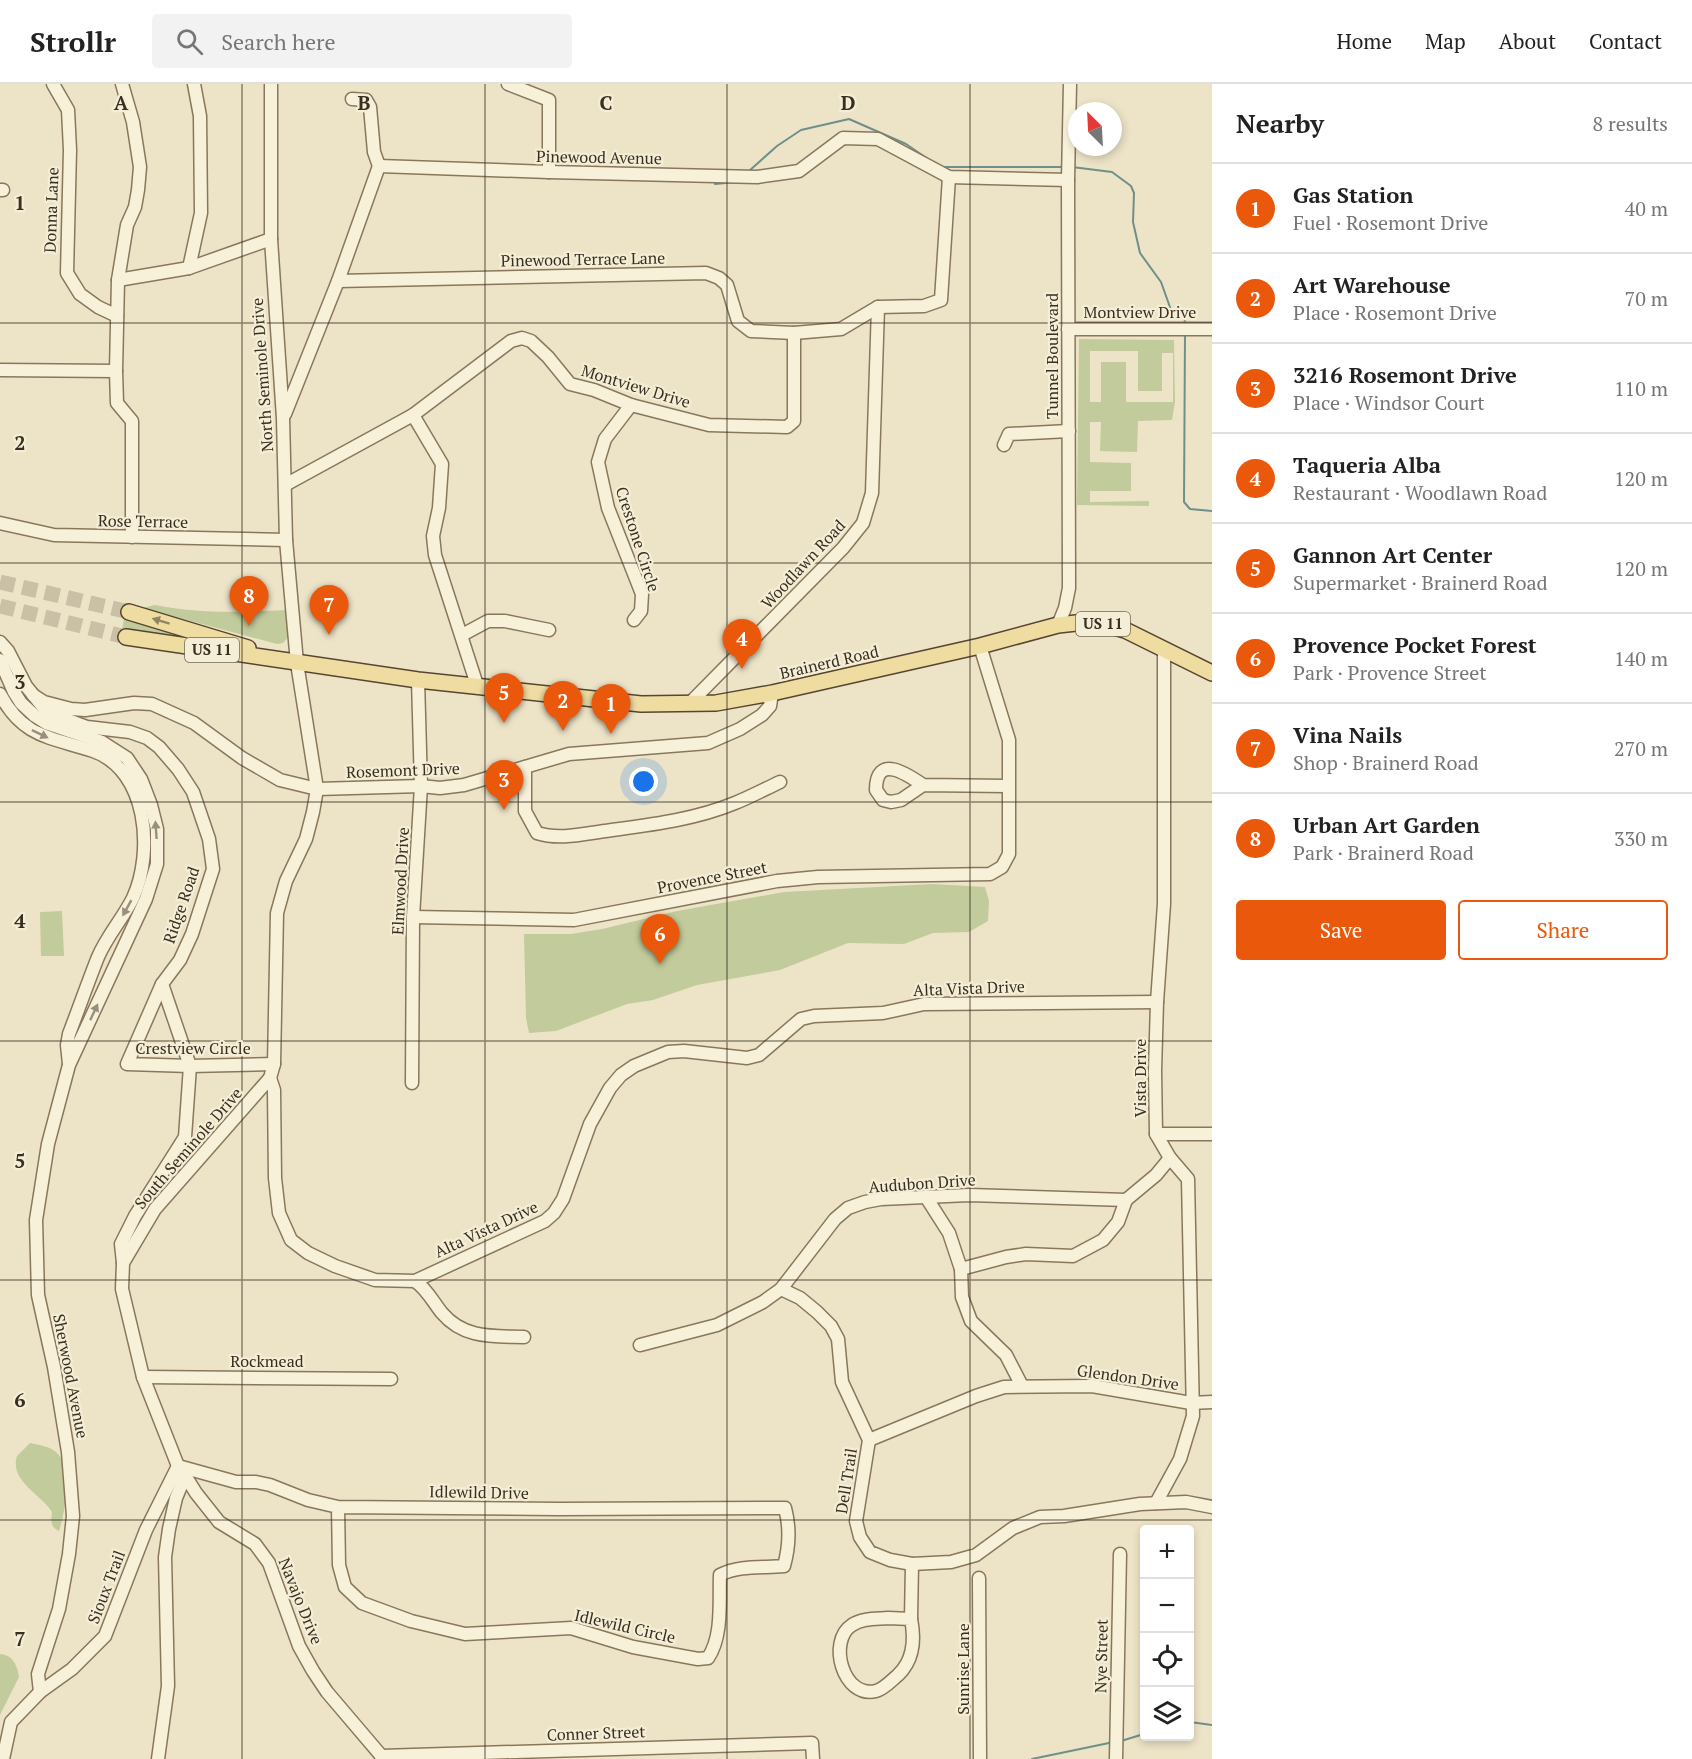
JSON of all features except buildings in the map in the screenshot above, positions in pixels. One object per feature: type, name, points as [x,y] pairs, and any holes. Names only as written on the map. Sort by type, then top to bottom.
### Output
[{"type":"main road","name":"Brainerd Road","points":[[129,612],[297,663]]},
{"type":"main road","name":"Brainerd Road","points":[[126,637],[418,680],[641,704],[716,703],[772,693],[980,646],[1058,625],[1084,622],[1100,623],[1125,630],[1212,673]]},
{"type":"street","name":"Donna Lane","points":[[53,84],[68,110],[70,150],[67,273],[80,294],[98,307],[117,315]]},
{"type":"street","points":[[122,84],[133,122],[140,167],[135,207],[127,225],[118,280],[117,315],[117,403],[132,421],[132,537]]},
{"type":"street","points":[[189,268],[201,213],[200,116],[194,84]]},
{"type":"street","name":"North Seminole Drive","points":[[271,84],[271,239],[283,418],[286,540],[297,663]]},
{"type":"street","points":[[508,84],[549,100],[549,172]]},
{"type":"street","name":"Tunnel Boulevard","points":[[1058,625],[1065,608],[1069,588],[1068,180],[1070,84]]},
{"type":"street","points":[[283,418],[338,281],[379,166],[374,152],[370,107],[366,100],[352,99]]},
{"type":"street","name":"Pinewood Avenue","points":[[379,166],[758,177],[799,171],[843,138],[878,139],[949,177],[1068,180]]},
{"type":"street","points":[[794,333],[841,329],[878,307],[924,306],[941,300],[949,177]]},
{"type":"street","points":[[118,280],[189,268],[271,239]]},
{"type":"street","name":"Pinewood Terrace Lane","points":[[338,281],[706,273],[719,278],[727,285],[738,321],[751,331],[794,333]]},
{"type":"street","name":"Woodlawn Road","points":[[689,704],[843,548],[863,523],[873,493],[878,307]]},
{"type":"street","name":"Montview Drive","points":[[1068,329],[1212,329]]},
{"type":"street","name":"Montview Drive","points":[[285,485],[413,415],[511,341],[522,338],[531,340],[570,384],[594,390],[631,405],[709,425],[787,427],[794,421],[794,333]]},
{"type":"street","points":[[0,370],[116,371]]},
{"type":"street","name":"Crestone Circle","points":[[631,405],[605,439],[598,462],[608,508],[642,594],[641,610],[634,620]]},
{"type":"street","points":[[413,415],[442,464],[439,508],[433,536],[435,555],[477,686]]},
{"type":"street","points":[[1004,446],[1009,434],[1069,431]]},
{"type":"street","name":"Rose Terrace","points":[[0,522],[54,535],[286,540]]},
{"type":"street","points":[[462,635],[488,621],[505,621],[549,630]]},
{"type":"street","name":"Ridge Road","points":[[0,642],[8,651],[18,673],[47,712],[87,727],[130,732],[147,738],[159,747],[178,769],[193,792],[209,839],[213,869],[192,934],[180,960],[162,984]]},
{"type":"street","points":[[923,785],[1008,786],[1009,740],[980,646]]},
{"type":"street","name":"Vista Drive","points":[[1156,1503],[1179,1459],[1193,1416],[1188,1179],[1170,1158],[1156,1134],[1157,1002],[1164,904],[1164,650]]},
{"type":"street","name":"Sherwood Avenue","points":[[0,660],[17,698],[35,716],[46,723],[102,742],[127,758],[141,779],[155,817],[157,864],[152,883],[134,926],[69,1065],[48,1144],[36,1220],[38,1295],[54,1367],[68,1452],[73,1516],[69,1554],[58,1609],[38,1674],[40,1692]]},
{"type":"street","name":"South Seminole Drive","points":[[123,1263],[155,1209],[270,1078],[274,1064],[277,913],[286,880],[306,839],[314,812],[317,789],[297,663]]},
{"type":"street","name":"Elmwood Drive","points":[[412,1083],[413,917],[421,786],[418,680]]},
{"type":"street","name":"Sherwood Avenue","points":[[0,693],[16,718],[30,729],[53,740],[94,751],[110,759],[122,770],[133,790],[145,833],[141,870],[133,896],[99,954],[69,1034],[67,1045],[69,1065]]},
{"type":"street","name":"Rosemont Drive","points":[[33,695],[44,702],[71,709],[85,710],[134,703],[152,704],[194,723],[242,758],[280,780],[317,789],[421,786],[440,788],[470,785],[569,754],[708,743],[741,729],[762,715],[770,706],[772,693]]},
{"type":"street","points":[[525,766],[525,811],[537,833],[548,836],[571,836],[647,825],[705,812],[734,804],[780,782]]},
{"type":"street","name":"Provence Street","points":[[413,917],[574,920],[777,881],[818,877],[990,874],[1002,867],[1009,854],[1008,786]]},
{"type":"street","points":[[155,1759],[168,1686],[165,1557],[168,1529],[176,1498],[182,1486],[178,1466],[142,1377],[122,1289],[121,1244],[135,1216],[185,1137],[190,1066],[162,984]]},
{"type":"street","name":"Crestview Circle","points":[[162,984],[127,1064],[190,1066],[274,1064]]},
{"type":"street","name":"Alta Vista Drive","points":[[270,1078],[274,1090],[275,1178],[279,1213],[291,1240],[308,1252],[357,1275],[375,1280],[415,1281],[545,1221],[554,1213],[563,1199],[590,1124],[610,1089],[621,1075],[634,1066],[668,1052],[684,1051],[747,1058],[759,1055],[801,1019],[814,1016],[883,1013],[924,1004],[1157,1002]]},
{"type":"street","points":[[1156,1134],[1212,1134]]},
{"type":"street","points":[[961,1269],[1026,1254],[1073,1256],[1103,1240],[1118,1221],[1126,1200],[1156,1175],[1170,1158]]},
{"type":"street","name":"Audubon Drive","points":[[640,1345],[717,1325],[763,1302],[781,1288],[835,1219],[848,1208],[881,1199],[969,1195],[1126,1200]]},
{"type":"street","points":[[926,1197],[949,1233],[961,1269],[962,1297],[971,1321],[1006,1355],[1022,1386]]},
{"type":"street","points":[[415,1281],[422,1286],[450,1322],[465,1331],[479,1336],[524,1337]]},
{"type":"street","name":"Dell Trail","points":[[781,1288],[800,1298],[831,1326],[838,1339],[842,1382],[869,1440],[855,1521],[860,1537],[870,1552],[890,1560],[912,1564],[951,1562],[976,1555],[1013,1528],[1040,1517],[1064,1516],[1156,1503]]},
{"type":"street","name":"Rockmead","points":[[142,1377],[391,1378]]},
{"type":"street","name":"Glendon Drive","points":[[869,1440],[976,1396],[1004,1387],[1092,1386],[1191,1402],[1212,1402]]},
{"type":"street","name":"Sioux Trail","points":[[3,1759],[11,1722],[40,1692],[72,1669],[105,1636],[146,1530],[178,1466]]},
{"type":"street","name":"Idlewild Drive","points":[[178,1466],[236,1482],[270,1485],[308,1500],[338,1507],[785,1508]]},
{"type":"street","name":"Navajo Drive","points":[[178,1466],[219,1522],[255,1544],[269,1563],[299,1646],[313,1671],[327,1692],[383,1758]]},
{"type":"street","points":[[1156,1503],[1186,1502],[1212,1507]]},
{"type":"street","name":"Idlewild Circle","points":[[338,1507],[339,1565],[345,1587],[362,1603],[411,1621],[465,1634],[571,1628],[633,1647],[698,1659],[708,1658],[715,1648],[720,1575],[742,1569],[784,1566],[789,1523],[785,1508]]},
{"type":"street","name":"Nye Street","points":[[1116,1759],[1120,1554]]},
{"type":"street","points":[[911,1619],[867,1619],[852,1624],[842,1635],[839,1650],[842,1667],[849,1682],[860,1690],[876,1691],[901,1672],[912,1654],[914,1632],[911,1619],[912,1564]]},
{"type":"street","name":"Sunrise Lane","points":[[979,1578],[980,1759]]},
{"type":"street","name":"Conner Street","points":[[383,1758],[812,1743],[813,1759]]},
{"type":"green space","points":[[1079,339],[1174,340],[1175,402],[1172,420],[1138,421],[1137,452],[1100,451],[1101,422],[1090,422],[1090,462],[1131,463],[1131,491],[1090,491],[1090,502],[1149,501],[1149,506],[1077,505]],"holes":[[[1090,351],[1138,351],[1138,391],[1162,391],[1162,353],[1173,353],[1173,402],[1126,402],[1126,362],[1101,362],[1101,402],[1090,402]]]},
{"type":"green space","points":[[155,605],[205,611],[287,610],[288,637],[283,643],[277,644],[142,608]]},
{"type":"green space","points":[[124,619],[136,620],[189,638],[142,635],[122,630]]},
{"type":"green space","points":[[932,884],[985,887],[989,901],[988,921],[969,932],[933,933],[904,944],[848,943],[780,970],[697,985],[653,1000],[627,1004],[556,1031],[529,1033],[526,1018],[524,934],[571,934],[602,929],[677,911],[784,892]]},
{"type":"green space","points":[[62,911],[64,956],[41,956],[40,912]]},
{"type":"green space","points":[[30,1443],[44,1446],[57,1453],[65,1469],[65,1502],[59,1531],[51,1521],[52,1512],[27,1487],[18,1473],[17,1456]]},
{"type":"green space","points":[[0,1654],[14,1661],[19,1677],[0,1715]]},
{"type":"waterway","points":[[749,171],[777,146],[801,130],[849,119],[906,144],[928,159]]},
{"type":"waterway","points":[[943,167],[1063,167]]},
{"type":"waterway","points":[[1072,167],[1112,172],[1131,186],[1134,193],[1133,222],[1140,253],[1161,282],[1171,310],[1184,313],[1185,324]]},
{"type":"waterway","points":[[715,184],[736,182]]},
{"type":"waterway","points":[[1185,333],[1184,502],[1190,509],[1212,511]]},
{"type":"waterway","points":[[1194,1723],[1212,1725]]},
{"type":"waterway","points":[[1121,1741],[1140,1735]]},
{"type":"waterway","points":[[1032,1759],[1109,1743]]},
{"type":"tunnel","points":[[0,582],[129,612]]},
{"type":"tunnel","points":[[0,606],[126,637]]},
{"type":"place","name":"Urban Art Garden","points":[[249,626]]},
{"type":"place","name":"Vina Nails","points":[[329,635]]},
{"type":"place","name":"Taqueria Alba","points":[[742,669]]},
{"type":"place","name":"Gannon Art Center","points":[[504,723]]},
{"type":"place","name":"Art Warehouse","points":[[563,731]]},
{"type":"place","name":"Gas Station","points":[[611,734]]},
{"type":"place","name":"3216 Rosemont Drive","points":[[504,810]]},
{"type":"place","name":"Provence Pocket Forest","points":[[660,964]]}]
